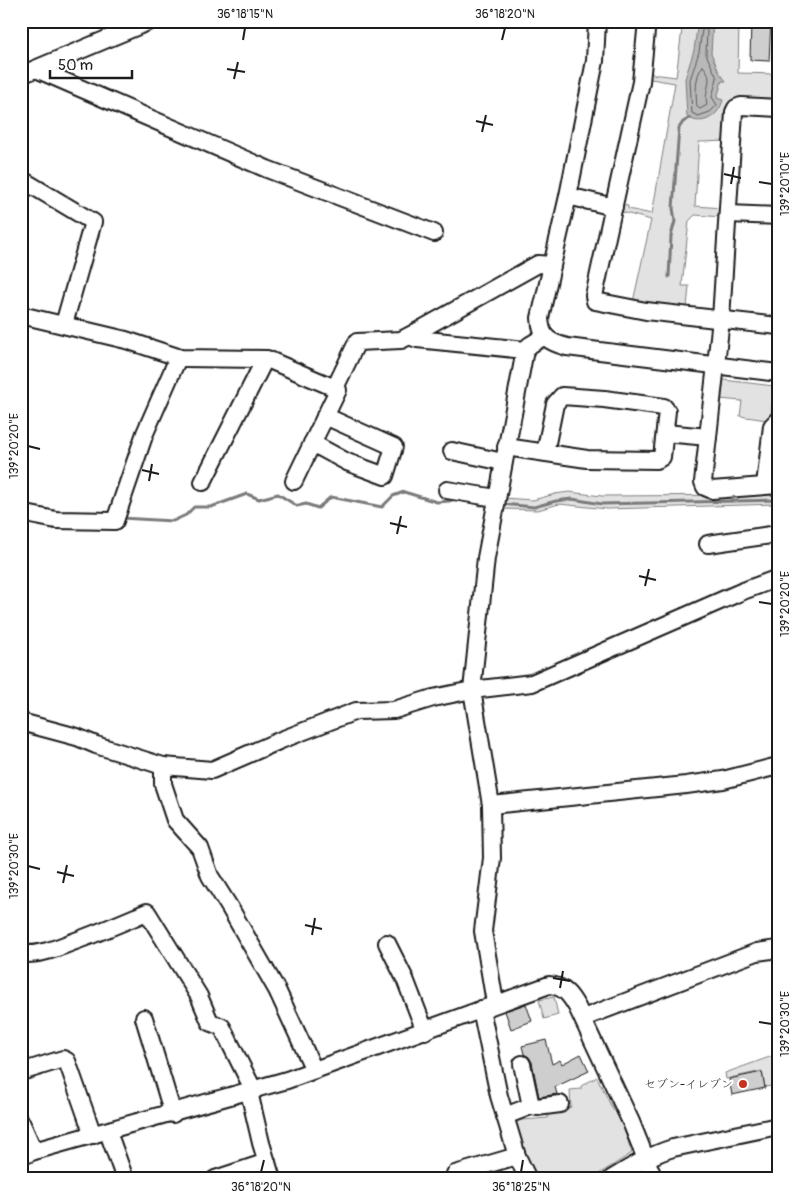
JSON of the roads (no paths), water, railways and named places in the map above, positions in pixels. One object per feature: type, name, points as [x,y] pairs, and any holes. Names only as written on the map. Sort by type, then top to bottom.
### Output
[{"type":"street","points":[[29,72],[150,21]]},
{"type":"street","points":[[597,21],[595,61],[568,196],[540,318],[540,327],[550,341],[567,346],[778,373]]},
{"type":"street","points":[[646,21],[641,82],[594,296],[595,301],[646,311],[778,326]]},
{"type":"street","points":[[29,72],[267,169],[434,233]]},
{"type":"street","points":[[778,108],[741,106],[736,108],[734,112],[721,319],[703,482],[705,487],[712,490],[771,485],[772,426],[778,420]]},
{"type":"street","points":[[21,179],[93,222],[64,324]]},
{"type":"street","points":[[568,196],[614,207]]},
{"type":"street","points":[[728,214],[778,216]]},
{"type":"street","points":[[335,388],[357,342],[401,340],[538,264],[552,265]]},
{"type":"street","points":[[21,315],[126,340],[178,358],[264,360],[320,380],[335,388],[338,390],[294,481]]},
{"type":"street","points":[[409,336],[417,339],[525,350]]},
{"type":"street","points":[[528,1179],[517,1156],[494,1075],[483,932],[492,858],[491,805],[472,690],[486,558],[525,350],[545,336]]},
{"type":"street","points":[[21,513],[56,520],[115,521],[145,433],[178,358]]},
{"type":"street","points":[[204,482],[264,360]]},
{"type":"street","points":[[452,451],[505,454],[545,453],[587,459],[657,460],[662,457],[667,415],[664,407],[604,399],[562,396],[555,404],[545,453]]},
{"type":"street","points":[[312,443],[347,462],[385,476],[394,447],[325,416]]},
{"type":"street","points":[[666,433],[708,437]]},
{"type":"street","points":[[447,490],[496,498]]},
{"type":"street","points":[[708,544],[778,534]]},
{"type":"street","points":[[21,722],[77,737],[96,745],[163,766],[212,770],[281,740],[356,711],[394,710],[433,698],[472,690],[532,683],[743,591],[778,578]]},
{"type":"street","points":[[163,766],[163,784],[175,820],[200,848],[210,876],[276,990],[314,1070]]},
{"type":"street","points":[[491,805],[723,780],[778,766]]},
{"type":"street","points":[[22,954],[48,951],[101,933],[147,912],[199,996],[210,1022],[222,1027],[251,1091],[272,1179]]},
{"type":"street","points":[[387,943],[405,979],[425,1030]]},
{"type":"street","points":[[583,1018],[757,952],[778,949]]},
{"type":"street","points":[[21,1122],[28,1154],[251,1091],[314,1070],[488,1006],[549,985],[556,985],[571,996],[583,1018],[654,1179]]},
{"type":"street","points":[[144,1018],[173,1114]]},
{"type":"street","points":[[21,1072],[63,1059],[67,1061],[100,1133],[125,1179]]},
{"type":"street","points":[[522,1064],[531,1106]]},
{"type":"street","points":[[505,1116],[531,1106],[560,1104]]},
{"type":"street","points":[[611,1179],[646,1159],[673,1148],[778,1126]]},
{"type":"street","points":[[456,1179],[455,1174],[517,1156]]},
{"type":"street","points":[[215,1179],[267,1162]]},
{"type":"water","points":[[698,21],[713,21],[711,53],[719,72],[726,81],[722,81],[717,98],[723,100],[718,111],[710,118],[699,121],[687,117],[685,79],[694,50]]},
{"type":"waterway","points":[[669,277],[671,236],[675,221],[673,208],[679,128],[683,122],[690,118]]},
{"type":"waterway","points":[[121,518],[173,521],[186,515],[194,507],[211,507],[247,494],[259,499],[278,494],[297,506],[306,504],[318,508],[331,497],[382,507],[393,496],[404,492],[437,502],[457,498]]},
{"type":"waterway","points":[[502,504],[534,507],[572,499],[602,504],[778,500]]},
{"type":"waterway","points":[[473,501],[480,505],[489,505]]},
{"type":"place","name":"セブン-イレブン","points":[[743,1084]]}]
